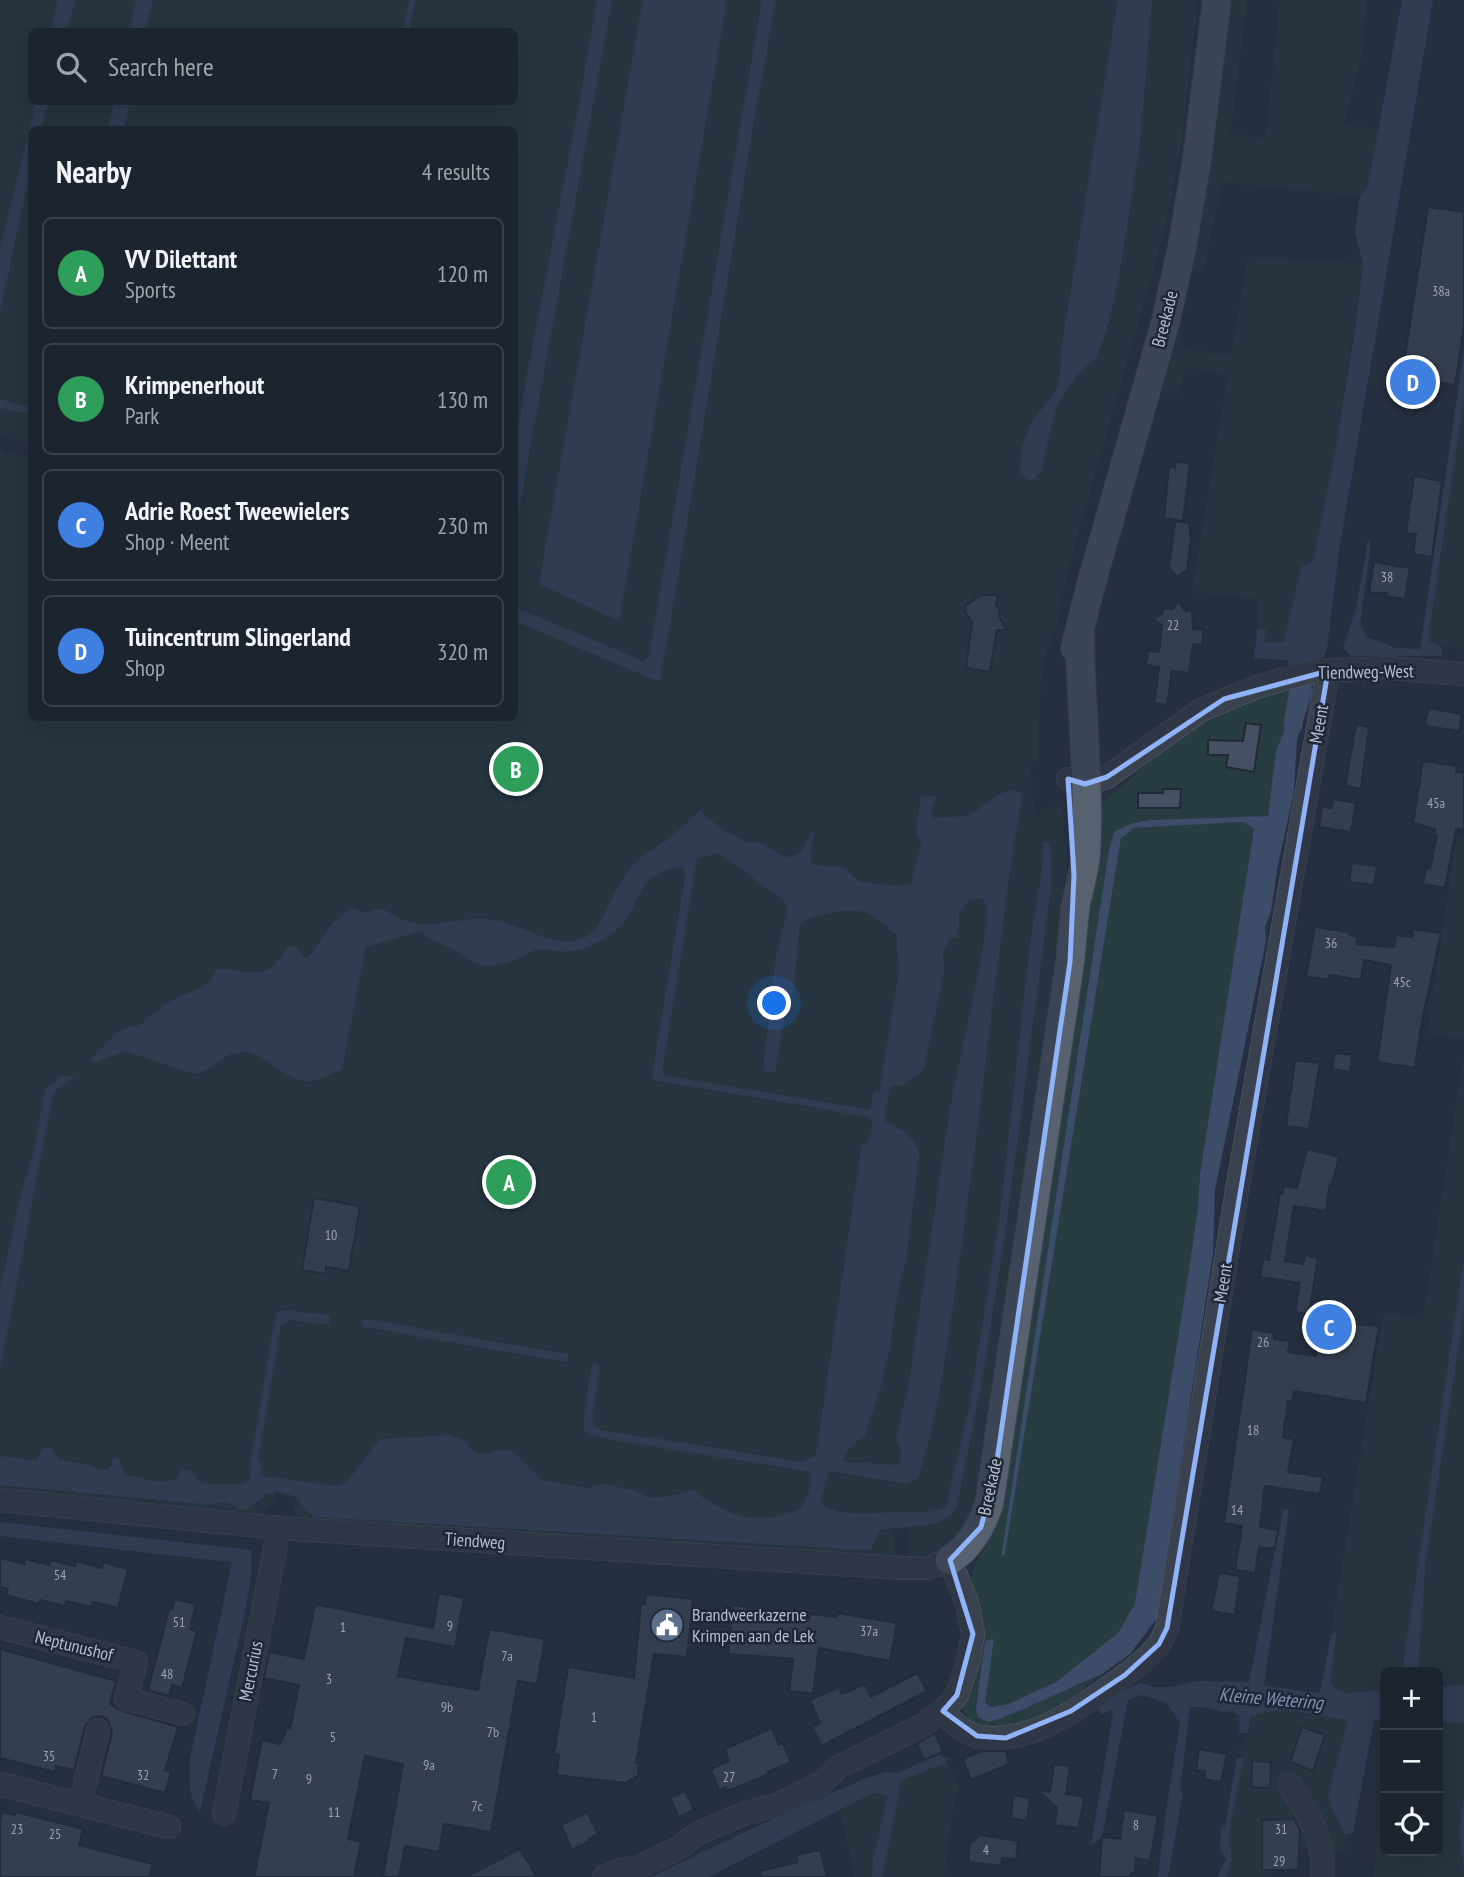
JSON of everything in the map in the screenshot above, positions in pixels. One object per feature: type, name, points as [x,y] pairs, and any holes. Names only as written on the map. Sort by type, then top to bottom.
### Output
[{"type":"main road","name":"Breekade","points":[[950,1560],[969,1544],[981,1527],[991,1494],[1070,962],[1076,905],[1080,631],[1165,324],[1179,260],[1197,159],[1217,0]]},
{"type":"street","name":"Tiendweg-West","points":[[1076,772],[1124,765],[1178,724],[1213,705],[1256,687],[1290,678],[1321,671],[1387,668],[1464,674]]},
{"type":"street","name":"Meent","points":[[943,1711],[953,1723],[977,1736],[1006,1738],[1039,1729],[1125,1675],[1159,1644],[1167,1628],[1321,671]]},
{"type":"street","name":"Tiendweg","points":[[0,1500],[279,1528],[901,1568],[926,1568],[950,1560]]},
{"type":"street","name":"Mercurius","points":[[223,1814],[279,1528]]},
{"type":"street","points":[[604,1877],[639,1867],[680,1847],[698,1833],[746,1813],[777,1805],[822,1783],[838,1767],[923,1725],[943,1711],[957,1695],[961,1685],[973,1633],[967,1603],[950,1560]]},
{"type":"street","name":"Neptunushof","points":[[0,1627],[135,1662],[126,1699],[183,1714]]},
{"type":"street","points":[[80,1804],[98,1730]]},
{"type":"street","points":[[0,1784],[169,1827]]},
{"type":"street","points":[[1289,1784],[1307,1810],[1324,1860],[1322,1877]]},
{"type":"highlighted area","points":[[1328,671],[1167,1628],[1159,1644],[1125,1675],[1071,1711],[1006,1738],[977,1736],[943,1711],[957,1695],[973,1634],[950,1560],[981,1527],[995,1474],[1070,962],[1074,875],[1068,779],[1085,784],[1107,777],[1224,699]]},
{"type":"green space","points":[[0,0],[1197,0],[1181,146],[1164,232],[1069,565],[1058,620],[1046,653],[1041,680],[1037,760],[1032,761],[1030,779],[1034,782],[1032,795],[1037,823],[1041,809],[1062,807],[1067,873],[1066,912],[977,1509],[949,1543],[908,1558],[908,1528],[936,1524],[950,1516],[982,1382],[1006,1228],[1051,889],[1051,853],[1043,842],[1000,1214],[969,1408],[946,1507],[934,1512],[929,1519],[845,1527],[0,1473],[0,450],[28,457],[28,721],[518,721],[518,126],[28,126],[28,443],[0,436]]},
{"type":"green space","points":[[1228,0],[1247,0],[1230,134],[1266,139],[1280,0],[1366,0],[1363,49],[1343,125],[1379,130],[1368,187],[1360,196],[1222,182],[1203,271],[1188,270]]},
{"type":"green space","points":[[1248,257],[1363,264],[1334,459],[1313,561],[1301,567],[1284,643],[1264,643],[1266,630],[1258,628],[1258,599],[1192,592],[1228,375],[1185,367],[1179,393],[1153,392],[1173,323],[1182,333],[1183,349],[1231,356]]},
{"type":"green space","points":[[1464,398],[1464,650],[1430,642],[1429,634]]},
{"type":"green space","points":[[1281,687],[1300,691],[1276,751],[1268,816],[1138,821],[1114,832],[1109,849],[1002,1557],[1005,1554],[1121,838],[1134,828],[1243,822],[1254,828],[1200,1174],[1188,1276],[1135,1603],[1118,1633],[1056,1682],[1008,1704],[991,1707],[984,1703],[994,1639],[976,1709],[1003,1718],[1102,1674],[1118,1663],[1041,1720],[1030,1724],[979,1729],[968,1720],[963,1709],[970,1586],[973,1569],[1000,1518],[1071,1015],[1095,806],[1195,723],[1225,708]]},
{"type":"green space","points":[[1457,836],[1464,837],[1464,1039],[1427,1034]]},
{"type":"green space","points":[[1464,1054],[1464,1258],[1403,1667],[1380,1667],[1380,1690],[1348,1693],[1334,1688],[1330,1680],[1337,1633],[1331,1635],[1384,1313],[1423,1320]]},
{"type":"green space","points":[[1464,1312],[1464,1685],[1443,1687],[1443,1667],[1418,1667],[1426,1559]]},
{"type":"green space","points":[[0,1486],[210,1505],[221,1500],[250,1508],[267,1493],[272,1493],[276,1500],[261,1515],[0,1495]]},
{"type":"green space","points":[[297,1497],[314,1517],[864,1550],[871,1548],[880,1530],[895,1530],[894,1559],[308,1523],[298,1517],[293,1506]]},
{"type":"green space","points":[[1283,1709],[1348,1720],[1328,1795],[1345,1834],[1345,1853],[1276,1845],[1271,1877],[1226,1877],[1232,1862],[1230,1829],[1244,1758],[1239,1752],[1248,1734],[1251,1716]]},
{"type":"green space","points":[[1443,1722],[1464,1723],[1464,1795],[1459,1832],[1464,1877],[1373,1877],[1380,1827],[1380,1856],[1443,1856]]},
{"type":"green space","points":[[946,1761],[958,1786],[944,1877],[882,1877],[898,1798],[898,1781]]},
{"type":"green space","points":[[872,1793],[888,1796],[873,1858],[872,1877],[855,1877],[840,1809]]},
{"type":"water","points":[[58,0],[75,0],[68,28],[52,28]]},
{"type":"water","points":[[136,0],[153,0],[147,28],[131,28]]},
{"type":"water","points":[[409,0],[415,0],[410,28],[404,28]]},
{"type":"water","points":[[597,0],[612,0],[518,515],[518,429]]},
{"type":"water","points":[[643,0],[727,0],[619,621],[539,584]]},
{"type":"water","points":[[762,0],[776,0],[660,680],[518,622],[518,608],[643,661],[649,656]]},
{"type":"water","points":[[1118,0],[1152,0],[1140,143],[1120,271],[1109,323],[1096,358],[1078,374],[1057,405],[1041,471],[1030,481],[1020,474],[1022,446],[1031,423],[1058,388],[1063,339]]},
{"type":"water","points":[[1402,0],[1433,0],[1339,551],[1327,648],[1324,656],[1293,672],[1287,660],[1254,658],[1258,628],[1266,630],[1264,643],[1284,642],[1301,567],[1313,561],[1334,459],[1354,336],[1363,264],[1355,232],[1360,196],[1368,187]]},
{"type":"water","points":[[35,105],[47,105],[42,126],[30,126]]},
{"type":"water","points":[[113,105],[129,105],[125,126],[109,126]]},
{"type":"water","points":[[28,135],[28,180],[0,314],[0,249]]},
{"type":"water","points":[[1464,350],[1464,398],[1429,634],[1430,642],[1441,646],[1442,656],[1350,656],[1343,647],[1356,609],[1368,541],[1371,541],[1360,625],[1366,637],[1396,648],[1420,649]]},
{"type":"water","points":[[0,399],[28,407],[28,413],[0,408]]},
{"type":"water","points":[[1311,679],[1312,694],[1297,739],[1294,791],[1271,912],[1265,927],[1266,941],[1215,1190],[1213,1253],[1157,1618],[1130,1654],[1102,1674],[1003,1718],[988,1722],[978,1717],[976,1709],[985,1641],[994,1639],[985,1703],[992,1707],[1008,1704],[1056,1682],[1118,1633],[1135,1603],[1188,1276],[1200,1174],[1254,828],[1243,822],[1134,828],[1121,838],[1005,1554],[1001,1558],[1109,849],[1114,832],[1133,823],[1149,820],[1268,816],[1276,751],[1300,691],[1294,682]]},
{"type":"water","points":[[1017,790],[1022,795],[1004,912],[967,1205],[933,1425],[918,1478],[906,1484],[829,1471],[820,1503],[836,1511],[854,1514],[926,1512],[946,1507],[969,1408],[1000,1214],[1043,842],[1049,842],[1051,889],[1006,1228],[982,1382],[957,1505],[950,1516],[936,1524],[880,1530],[871,1549],[864,1550],[314,1517],[297,1497],[274,1491],[274,1496],[267,1493],[250,1508],[240,1510],[226,1502],[211,1505],[0,1485],[0,1456],[36,1461],[44,1447],[52,1449],[59,1460],[87,1464],[101,1471],[110,1468],[112,1459],[118,1457],[125,1475],[152,1481],[172,1481],[178,1478],[181,1470],[189,1471],[203,1484],[243,1484],[250,1480],[250,1466],[275,1319],[280,1310],[330,1315],[329,1325],[289,1320],[281,1325],[258,1459],[263,1467],[260,1476],[336,1486],[346,1483],[380,1439],[448,1435],[463,1440],[475,1453],[513,1451],[542,1480],[588,1488],[602,1484],[634,1490],[650,1498],[692,1490],[732,1513],[757,1518],[786,1514],[802,1508],[811,1485],[810,1472],[609,1439],[588,1435],[584,1429],[592,1363],[598,1363],[600,1368],[592,1418],[594,1426],[601,1430],[803,1462],[816,1455],[862,1144],[868,1142],[873,1123],[869,1117],[654,1080],[652,1076],[685,877],[683,866],[663,871],[650,879],[621,926],[599,942],[578,950],[536,950],[512,961],[491,966],[477,963],[420,931],[366,947],[342,1069],[319,1079],[302,1081],[293,1078],[260,1057],[242,1052],[229,1055],[206,1070],[194,1074],[126,1051],[97,1062],[90,1060],[117,1033],[130,1026],[135,1028],[169,1002],[203,986],[217,969],[261,972],[272,967],[290,945],[296,947],[303,957],[308,958],[332,924],[351,908],[366,913],[380,908],[405,921],[424,924],[474,919],[494,920],[555,940],[580,939],[591,934],[597,927],[632,866],[668,840],[703,808],[703,815],[726,831],[747,842],[760,843],[786,858],[801,853],[815,829],[810,855],[813,865],[844,868],[860,882],[897,886],[911,884],[921,843],[916,830],[921,795],[936,797],[932,808],[933,818],[968,816],[1002,793]],"holes":[[[718,853],[780,898],[788,907],[776,957],[763,1070],[769,1073],[775,1072],[784,1019],[794,987],[800,922],[833,913],[858,911],[874,917],[897,935],[898,977],[880,1090],[874,1092],[870,1110],[665,1076],[662,1071],[697,859]],[[982,898],[988,907],[982,953],[950,1109],[909,1382],[896,1440],[901,1448],[899,1465],[848,1462],[842,1460],[848,1449],[865,1435],[890,1348],[898,1290],[906,1262],[919,1158],[912,1139],[884,1121],[890,1086],[904,1085],[924,1069],[945,967],[942,957],[949,938],[958,937],[959,913],[969,900]]]},
{"type":"water","points":[[63,1075],[75,1077],[56,1090],[52,1099],[0,1370],[0,1290],[20,1198],[33,1154],[45,1089]]},
{"type":"water","points":[[1464,1258],[1464,1312],[1426,1559],[1418,1667],[1403,1667]]},
{"type":"water","points":[[364,1319],[569,1354],[567,1362],[364,1327]]},
{"type":"water","name":"Kleine Wetering","points":[[1289,1509],[1264,1686],[1320,1693],[1331,1635],[1337,1632],[1330,1680],[1334,1688],[1348,1693],[1380,1690],[1380,1721],[1374,1720],[1353,1833],[1345,1834],[1328,1795],[1348,1720],[1282,1709],[1251,1716],[1248,1733],[1239,1733],[1240,1716],[1233,1711],[1190,1708],[1180,1788],[1183,1793],[1168,1877],[1158,1877],[1180,1723],[1166,1702],[1140,1695],[1128,1700],[1102,1837],[1091,1845],[1113,1713],[1112,1710],[1101,1714],[1096,1707],[1119,1687],[1123,1691],[1141,1683],[1154,1687],[1171,1687],[1197,1681],[1249,1682],[1283,1510]]},
{"type":"water","points":[[0,1522],[251,1550],[252,1570],[245,1612],[200,1811],[192,1795],[189,1764],[232,1562],[0,1536]]},
{"type":"water","points":[[1464,1685],[1464,1723],[1443,1722],[1443,1687]]},
{"type":"water","points":[[938,1755],[949,1758],[943,1764],[899,1781],[882,1877],[872,1877],[873,1858],[888,1796],[872,1793],[709,1877],[651,1877],[864,1779],[885,1772],[897,1773]]},
{"type":"water","points":[[1237,1757],[1244,1758],[1229,1836],[1232,1857],[1226,1877],[1217,1877],[1226,1859],[1220,1848],[1221,1827],[1225,1827]]},
{"type":"water","points":[[1464,1795],[1464,1872],[1459,1832]]},
{"type":"building","points":[[1428,207],[1464,212],[1464,326],[1455,385],[1402,376]]},
{"type":"building","points":[[1176,462],[1190,463],[1183,521],[1164,518],[1169,467],[1175,468]]},
{"type":"building","points":[[1414,476],[1442,481],[1432,557],[1413,554],[1416,534],[1406,533]]},
{"type":"building","points":[[1175,521],[1189,523],[1191,538],[1187,570],[1177,577],[1169,567]]},
{"type":"building","points":[[1374,562],[1410,568],[1405,599],[1386,596],[1387,593],[1369,593]]},
{"type":"building","points":[[981,595],[998,595],[996,605],[1000,611],[999,617],[1007,630],[997,630],[990,672],[966,668],[972,622],[965,612],[966,605]]},
{"type":"building","points":[[1179,601],[1184,610],[1192,611],[1193,629],[1204,630],[1202,645],[1193,644],[1189,673],[1172,671],[1167,705],[1154,703],[1159,667],[1146,665],[1148,651],[1159,652],[1162,625],[1153,619],[1162,614],[1163,608],[1173,609]]},
{"type":"building","points":[[1428,708],[1462,714],[1459,731],[1425,726]]},
{"type":"building","points":[[1246,723],[1261,725],[1254,772],[1226,767],[1228,755],[1208,755],[1208,740],[1243,741]]},
{"type":"building","points":[[1356,724],[1369,727],[1361,789],[1345,786]]},
{"type":"building","points":[[1423,761],[1457,766],[1456,772],[1464,773],[1464,830],[1456,829],[1445,888],[1423,884],[1426,868],[1430,869],[1437,836],[1434,836],[1435,829],[1413,823]]},
{"type":"building","points":[[1163,789],[1181,789],[1180,808],[1138,808],[1138,793],[1163,793]]},
{"type":"building","points":[[1333,799],[1356,803],[1351,832],[1319,827],[1322,806],[1331,808]]},
{"type":"building","points":[[1352,863],[1377,866],[1374,885],[1349,882]]},
{"type":"building","points":[[1315,927],[1349,932],[1349,935],[1358,937],[1356,944],[1394,947],[1396,935],[1412,937],[1413,929],[1441,933],[1415,1068],[1377,1062],[1391,965],[1364,960],[1361,980],[1329,975],[1329,980],[1306,977]]},
{"type":"building","points":[[1335,1053],[1352,1055],[1350,1072],[1332,1069]]},
{"type":"building","points":[[1295,1060],[1320,1063],[1309,1129],[1286,1126]]},
{"type":"building","points":[[1307,1149],[1339,1157],[1330,1184],[1326,1211],[1294,1206],[1285,1261],[1303,1264],[1305,1255],[1318,1258],[1309,1314],[1295,1312],[1300,1283],[1260,1277],[1263,1259],[1269,1260],[1280,1193],[1283,1193],[1284,1186],[1297,1188]]},
{"type":"building","points":[[314,1198],[360,1206],[349,1271],[326,1267],[326,1274],[302,1270]]},
{"type":"building","points":[[1322,1320],[1340,1320],[1340,1323],[1379,1326],[1366,1403],[1294,1391],[1292,1402],[1288,1401],[1283,1437],[1294,1439],[1288,1472],[1323,1477],[1320,1494],[1265,1486],[1260,1527],[1278,1530],[1275,1549],[1259,1547],[1255,1573],[1235,1570],[1242,1526],[1224,1523],[1252,1329],[1274,1333],[1274,1339],[1290,1341],[1288,1352],[1316,1356]]},
{"type":"building","points":[[0,1558],[24,1564],[25,1559],[49,1565],[51,1560],[75,1566],[76,1561],[102,1568],[103,1562],[128,1569],[118,1608],[93,1602],[91,1607],[66,1601],[65,1606],[40,1600],[39,1604],[6,1595],[8,1589],[0,1587]]},
{"type":"building","points":[[1219,1573],[1240,1576],[1235,1615],[1211,1611]]},
{"type":"building","points":[[439,1593],[464,1598],[455,1647],[406,1638],[398,1676],[478,1690],[489,1629],[545,1639],[537,1684],[518,1681],[491,1832],[444,1824],[439,1852],[405,1846],[399,1877],[383,1877],[403,1764],[365,1756],[348,1839],[361,1842],[354,1877],[254,1877],[269,1803],[250,1800],[262,1740],[280,1744],[287,1728],[290,1729],[299,1685],[264,1678],[269,1652],[304,1659],[315,1604],[433,1628]]},
{"type":"building","points":[[646,1594],[693,1599],[687,1657],[654,1654],[636,1763],[639,1763],[638,1776],[625,1783],[557,1775],[559,1755],[554,1755],[568,1667],[634,1678],[641,1603],[645,1604]]},
{"type":"building","points":[[175,1599],[196,1604],[190,1629],[197,1631],[182,1688],[172,1685],[169,1696],[148,1690],[169,1609],[172,1609]]},
{"type":"building","points":[[733,1605],[747,1607],[747,1614],[809,1620],[810,1614],[837,1617],[838,1613],[897,1623],[890,1661],[819,1648],[813,1694],[789,1691],[793,1659],[728,1654]]},
{"type":"building","points":[[0,1649],[116,1681],[110,1703],[117,1709],[178,1727],[165,1770],[171,1772],[165,1793],[101,1776],[112,1733],[108,1720],[101,1716],[93,1717],[85,1726],[74,1770],[56,1766],[55,1772],[0,1758]]},
{"type":"building","points":[[917,1673],[927,1691],[822,1746],[812,1727],[820,1723],[810,1700],[839,1687],[842,1694],[865,1684],[871,1697]]},
{"type":"building","points":[[1302,1727],[1325,1735],[1313,1771],[1290,1762]]},
{"type":"building","points":[[772,1728],[779,1745],[783,1743],[791,1762],[727,1791],[726,1787],[719,1790],[711,1769],[729,1761],[725,1749]]},
{"type":"building","points":[[935,1733],[943,1752],[924,1760],[917,1744]]},
{"type":"building","points":[[1199,1749],[1227,1754],[1221,1782],[1204,1779],[1205,1771],[1196,1770]]},
{"type":"building","points":[[982,1751],[1006,1751],[1009,1764],[971,1780],[963,1759]]},
{"type":"building","points":[[1252,1761],[1271,1762],[1270,1788],[1251,1787]]},
{"type":"building","points":[[1054,1764],[1070,1766],[1066,1794],[1084,1797],[1079,1828],[1055,1825],[1057,1808],[1039,1791],[1050,1792]]},
{"type":"building","points":[[685,1791],[694,1810],[679,1817],[670,1798]]},
{"type":"building","points":[[1013,1795],[1030,1798],[1027,1821],[1011,1818]]},
{"type":"building","points":[[1124,1810],[1158,1816],[1150,1861],[1136,1858],[1135,1874],[1131,1873],[1130,1877],[1099,1877],[1102,1837],[1120,1839]]},
{"type":"building","points":[[2,1812],[15,1815],[16,1812],[83,1829],[79,1845],[153,1864],[149,1877],[0,1877]]},
{"type":"building","points":[[587,1812],[598,1834],[572,1850],[561,1825]]},
{"type":"building","points":[[1294,1819],[1300,1830],[1298,1870],[1262,1870],[1262,1820]]},
{"type":"building","points":[[981,1835],[1018,1841],[1016,1859],[1002,1858],[1001,1866],[968,1862],[970,1843]]},
{"type":"building","points":[[520,1849],[537,1877],[466,1877]]},
{"type":"building","points":[[820,1850],[827,1877],[761,1877],[760,1871],[798,1862],[796,1855]]},
{"type":"waterway","points":[[1293,725],[1303,665]]},
{"type":"place","name":"Tuincentrum Slingerland","points":[[1413,382]]},
{"type":"place","name":"Krimpenerhout","points":[[516,769]]},
{"type":"place","name":"VV Dilettant","points":[[509,1182]]},
{"type":"place","name":"Adrie Roest Tweewielers","points":[[1329,1327]]},
{"type":"place","name":"Brandweerkazerne Krimpen aan de Lek","points":[[667,1625]]}]
